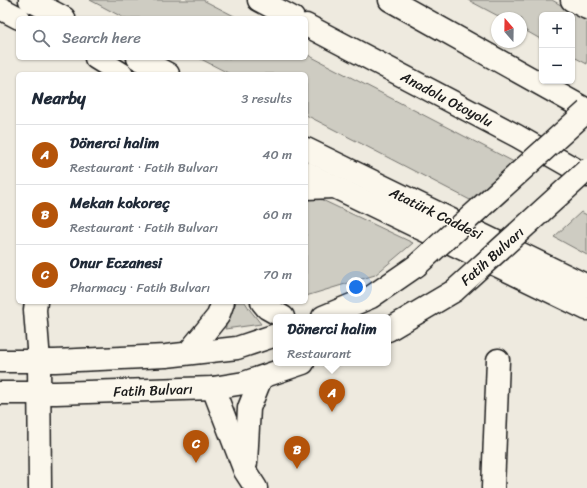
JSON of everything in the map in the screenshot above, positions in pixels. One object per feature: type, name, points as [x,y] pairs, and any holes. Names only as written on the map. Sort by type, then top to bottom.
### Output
[{"type":"main road","points":[[30,0],[60,16]]},
{"type":"main road","points":[[259,0],[289,16]]},
{"type":"main road","points":[[329,314],[371,296],[416,266],[587,110],[390,0]]},
{"type":"main road","points":[[572,0],[587,8]]},
{"type":"main road","points":[[0,8],[16,16]]},
{"type":"main road","name":"Anadolu Otoyolu","points":[[308,26],[517,136],[587,176]]},
{"type":"main road","points":[[142,60],[164,72]]},
{"type":"main road","name":"Atatürk Caddesi","points":[[308,150],[587,286]]},
{"type":"main road","name":"Fatih Bulvarı","points":[[391,328],[454,291],[587,170]]},
{"type":"main road","name":"Atatürk Caddesi","points":[[308,174],[587,309]]},
{"type":"main road","points":[[308,188],[334,187]]},
{"type":"main road","points":[[36,304],[34,310],[39,361],[40,488]]},
{"type":"main road","points":[[188,354],[218,316],[222,304]]},
{"type":"main road","points":[[264,304],[267,308],[278,314]]},
{"type":"main road","points":[[0,360],[39,361],[166,356],[237,348],[273,336]]},
{"type":"main road","points":[[493,488],[498,360]]},
{"type":"main road","name":"Fatih Bulvarı","points":[[0,393],[213,388],[244,383],[295,366]]},
{"type":"main road","points":[[250,479],[249,408],[261,378]]},
{"type":"main road","points":[[213,388],[250,479]]},
{"type":"shaded area","points":[[90,0],[203,0],[234,16],[120,16]]},
{"type":"shaded area","points":[[468,0],[552,0],[573,12],[539,12],[539,38],[527,31],[527,12],[491,12]]},
{"type":"shaded area","points":[[575,13],[587,20],[587,64],[575,58]]},
{"type":"shaded area","points":[[308,55],[514,162],[470,200],[308,116],[308,72],[226,72],[203,60],[308,60]]},
{"type":"shaded area","points":[[318,198],[413,243],[375,275],[308,295],[308,200]]},
{"type":"shaded area","points":[[581,212],[587,215],[587,255],[554,237]]},
{"type":"shaded area","points":[[235,304],[246,304],[261,324],[225,329]]},
{"type":"place","name":"Dönerci halim","points":[[332,412]]},
{"type":"place","name":"Onur Eczanesi","points":[[196,463]]},
{"type":"place","name":"Mekan kokoreç","points":[[297,469]]}]
